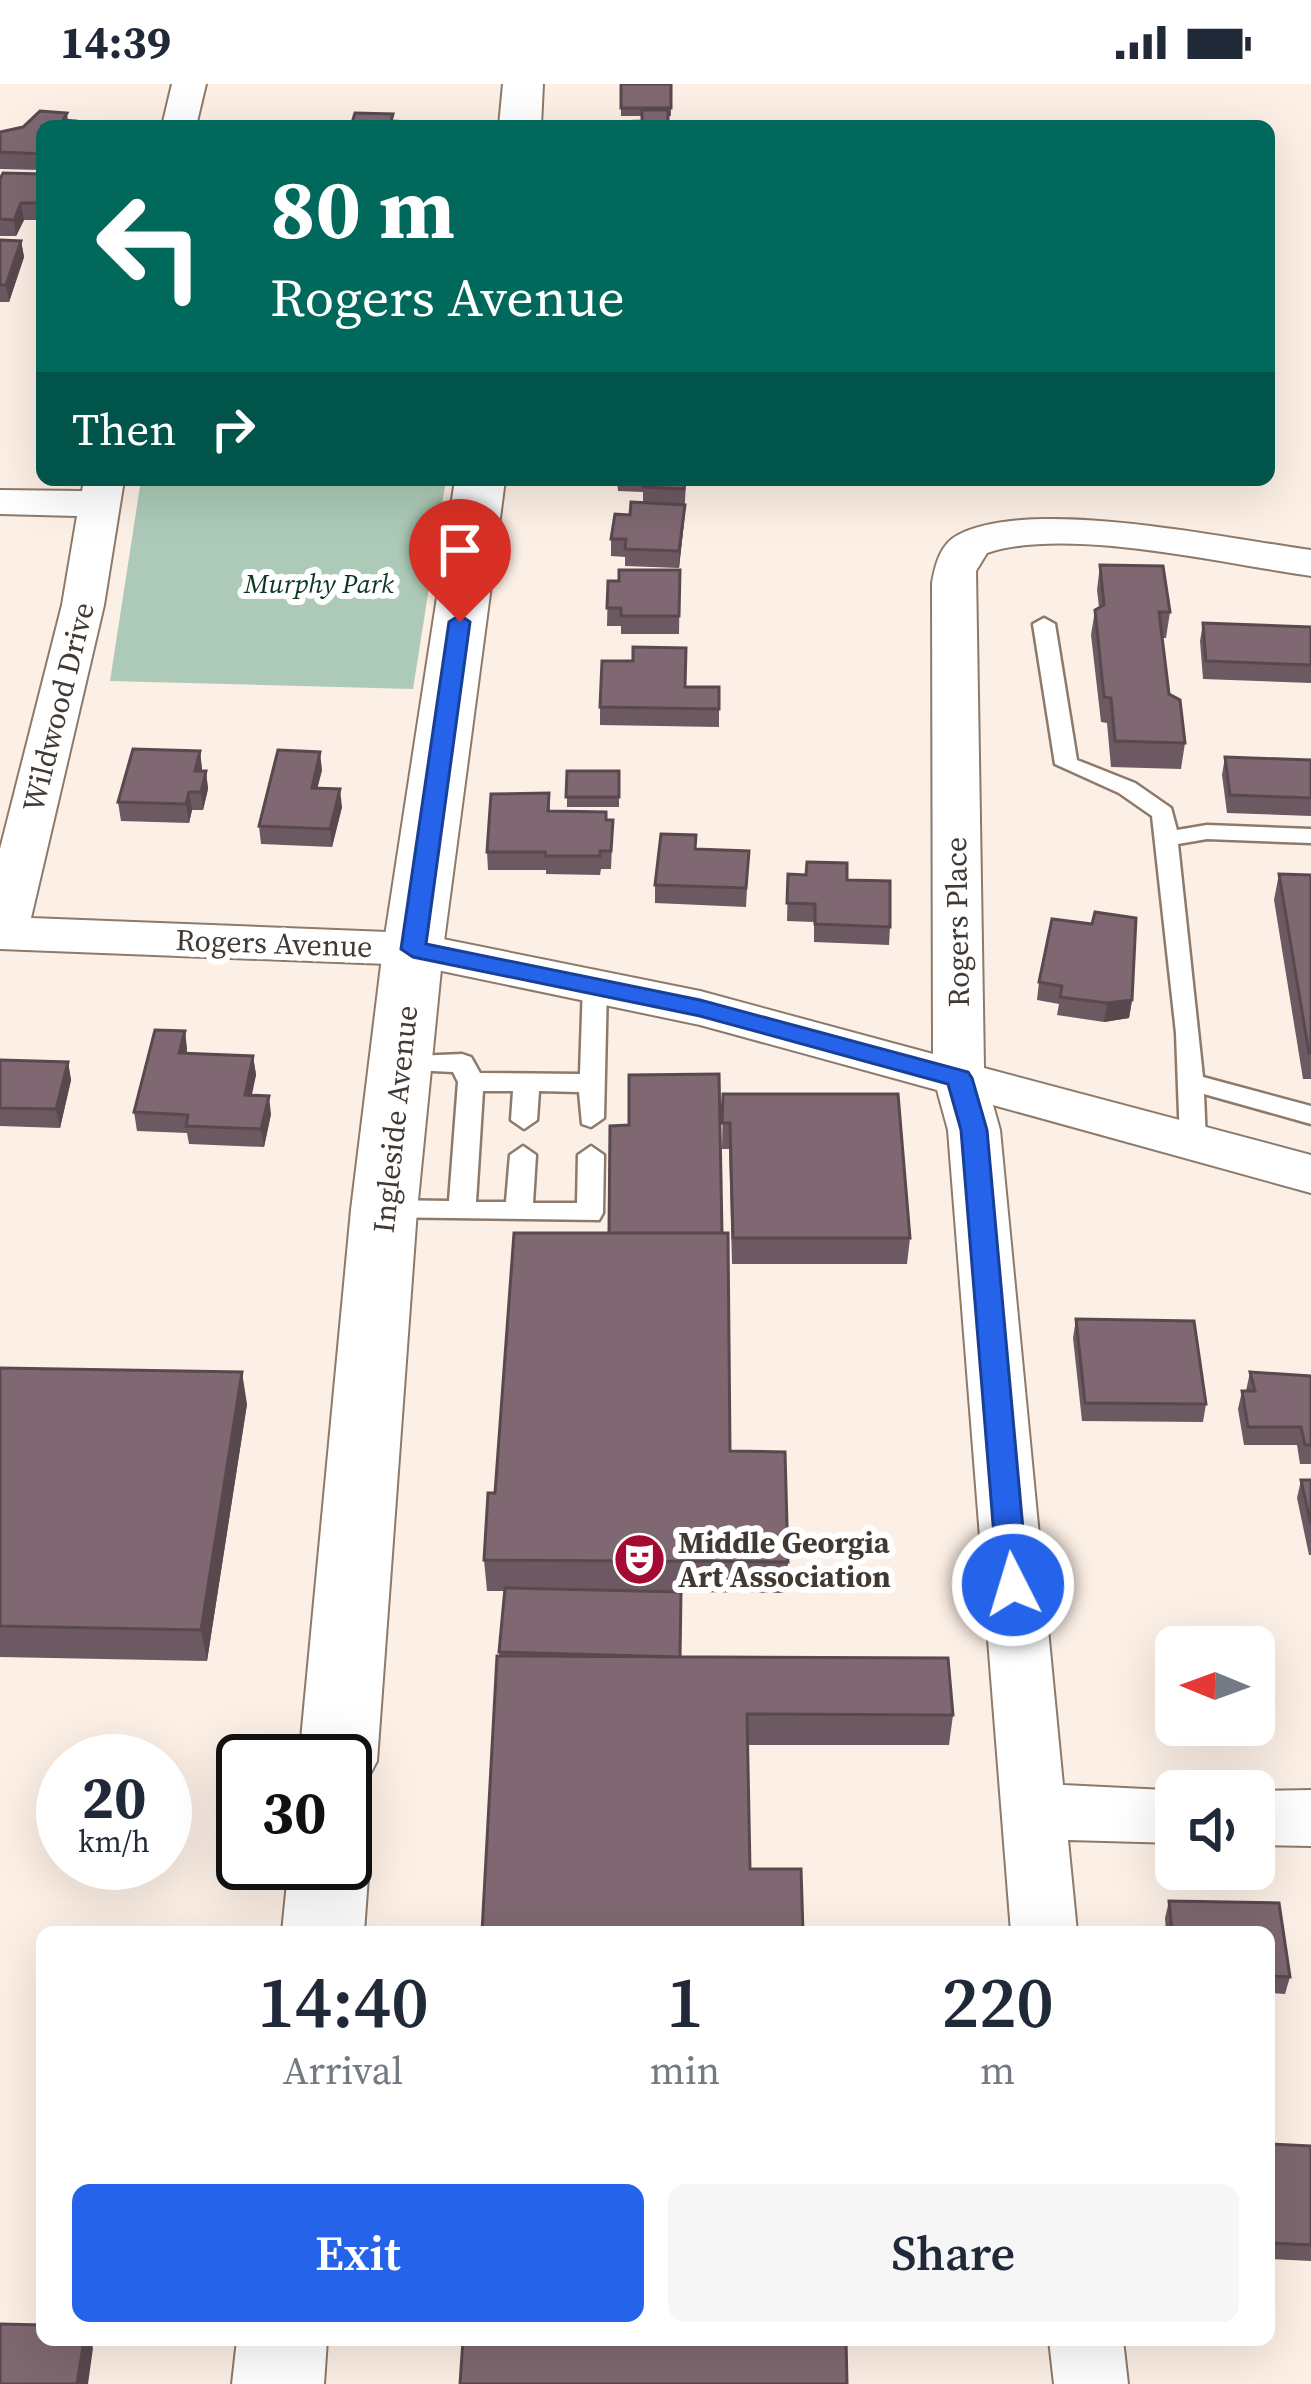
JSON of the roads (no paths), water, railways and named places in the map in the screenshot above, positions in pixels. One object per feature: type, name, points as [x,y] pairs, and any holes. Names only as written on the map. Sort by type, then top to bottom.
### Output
[{"type":"street","points":[[180,120],[188,84]]},
{"type":"street","points":[[520,120],[523,84]]},
{"type":"street","name":"Ingleside Avenue","points":[[340,1734],[384,1210],[413,949],[479,486]]},
{"type":"street","points":[[0,502],[103,492]]},
{"type":"street","name":"Wildwood Drive","points":[[1,933],[83,605],[103,492]]},
{"type":"street","name":"Rogers Place","points":[[1043,1926],[974,1130],[959,1078],[956,560],[970,545],[997,534],[1050,532],[1311,563]]},
{"type":"street","name":"Rogers Avenue","points":[[1,933],[413,949],[595,985],[1311,1174]]},
{"type":"street","points":[[1032,1812],[1155,1815]]},
{"type":"street","points":[[1275,1817],[1311,1818]]},
{"type":"street","points":[[324,1926],[327,1890]]},
{"type":"street","points":[[278,2384],[281,2346]]},
{"type":"street","points":[[1087,2346],[1091,2384]]},
{"type":"lane","points":[[1044,624],[1066,764],[1127,788],[1163,813],[1193,1142]]},
{"type":"lane","points":[[1166,839],[1207,832],[1311,836]]},
{"type":"lane","points":[[591,1118],[595,985]]},
{"type":"lane","points":[[401,1063],[462,1063],[471,1082],[461,1211]]},
{"type":"lane","points":[[471,1082],[593,1083]]},
{"type":"lane","points":[[524,1120],[527,1082]]},
{"type":"lane","points":[[1191,1082],[1311,1115]]},
{"type":"lane","points":[[519,1212],[523,1155]]},
{"type":"lane","points":[[384,1210],[590,1214],[590,1155]]},
{"type":"place","name":"Middle Georgia Art Association","points":[[639,1559]]},
{"type":"park label","name":"Murphy Park","points":[[319,583]]}]
